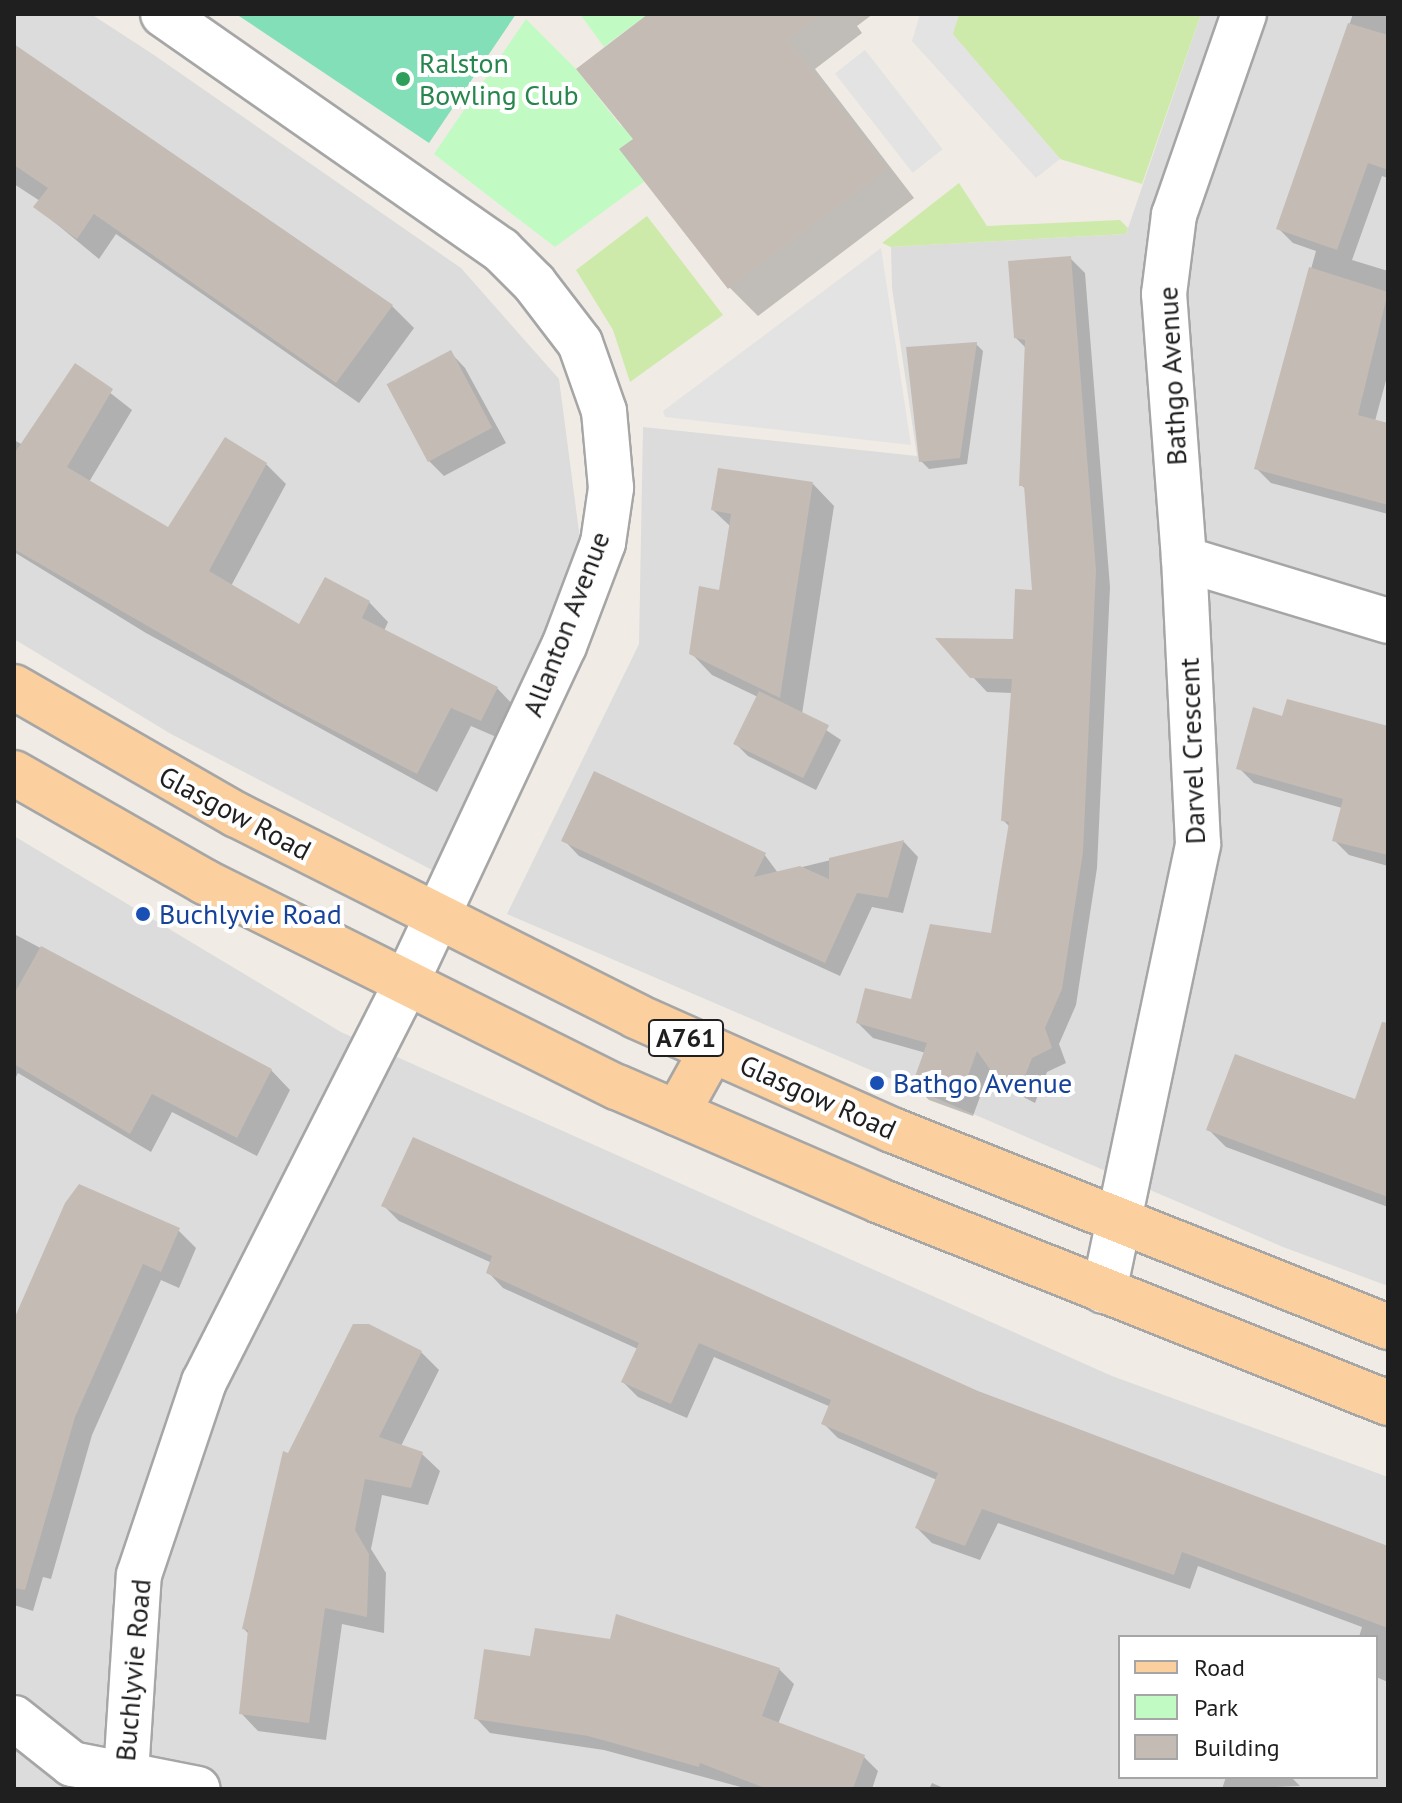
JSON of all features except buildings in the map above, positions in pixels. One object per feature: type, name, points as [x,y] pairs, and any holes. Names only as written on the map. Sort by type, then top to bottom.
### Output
[{"type":"main road","name":"Glasgow Road","points":[[14,687],[237,815],[436,919],[712,1050],[1118,1223],[1388,1327]]},
{"type":"main road","name":"A761","points":[[14,773],[205,882],[405,985],[677,1113],[1104,1291],[1388,1403]]},
{"type":"main road","points":[[677,1113],[712,1050]]},
{"type":"street","name":"Allanton Avenue","points":[[163,14],[501,250],[580,343],[604,411],[611,488],[603,543],[564,646],[405,985]]},
{"type":"street","name":"Bathgo Avenue","points":[[1184,559],[1164,294],[1174,215],[1244,14]]},
{"type":"street","points":[[1184,559],[1388,621]]},
{"type":"street","name":"Darvel Crescent","points":[[1104,1291],[1198,844],[1184,559]]},
{"type":"street","name":"Buchlyvie Road","points":[[125,1784],[139,1575],[180,1448],[204,1382],[405,985]]},
{"type":"street","points":[[14,1718],[72,1764],[125,1784],[198,1789]]},
{"type":"shaded area","points":[[14,14],[91,14],[151,53],[461,268],[559,379],[580,539],[502,750],[432,870],[171,734],[14,639]]},
{"type":"shaded area","points":[[920,14],[959,14],[953,34],[1060,159],[1036,178],[912,41]]},
{"type":"shaded area","points":[[1201,14],[1388,14],[1388,1286],[1283,1247],[507,914],[639,644],[643,427],[917,456],[892,288],[891,247],[1126,234]]},
{"type":"shaded area","points":[[865,50],[943,149],[913,173],[835,73]]},
{"type":"shaded area","points":[[881,248],[911,445],[665,417],[663,411]]},
{"type":"shaded area","points":[[14,836],[341,1032],[1112,1376],[1388,1477],[1388,1789],[14,1789]]},
{"type":"green space","name":"Ralston Bowling Club","points":[[236,14],[516,14],[429,143]]},
{"type":"green space","points":[[580,14],[648,14],[604,47]]},
{"type":"green space","points":[[959,14],[1201,14],[1142,184],[1060,159],[952,34]]},
{"type":"green space","points":[[526,19],[576,69],[621,126],[629,120],[645,181],[555,247],[434,154]]},
{"type":"green space","points":[[959,183],[987,226],[1120,220],[1128,228],[1126,234],[891,247],[882,243]]},
{"type":"green space","points":[[647,216],[723,315],[630,382],[613,330],[576,270]]},
{"type":"place","name":"Ralston Bowling Club","points":[[403,79]]},
{"type":"place","name":"Buchlyvie Road","points":[[143,914]]},
{"type":"place","name":"Bathgo Avenue","points":[[877,1083]]}]
